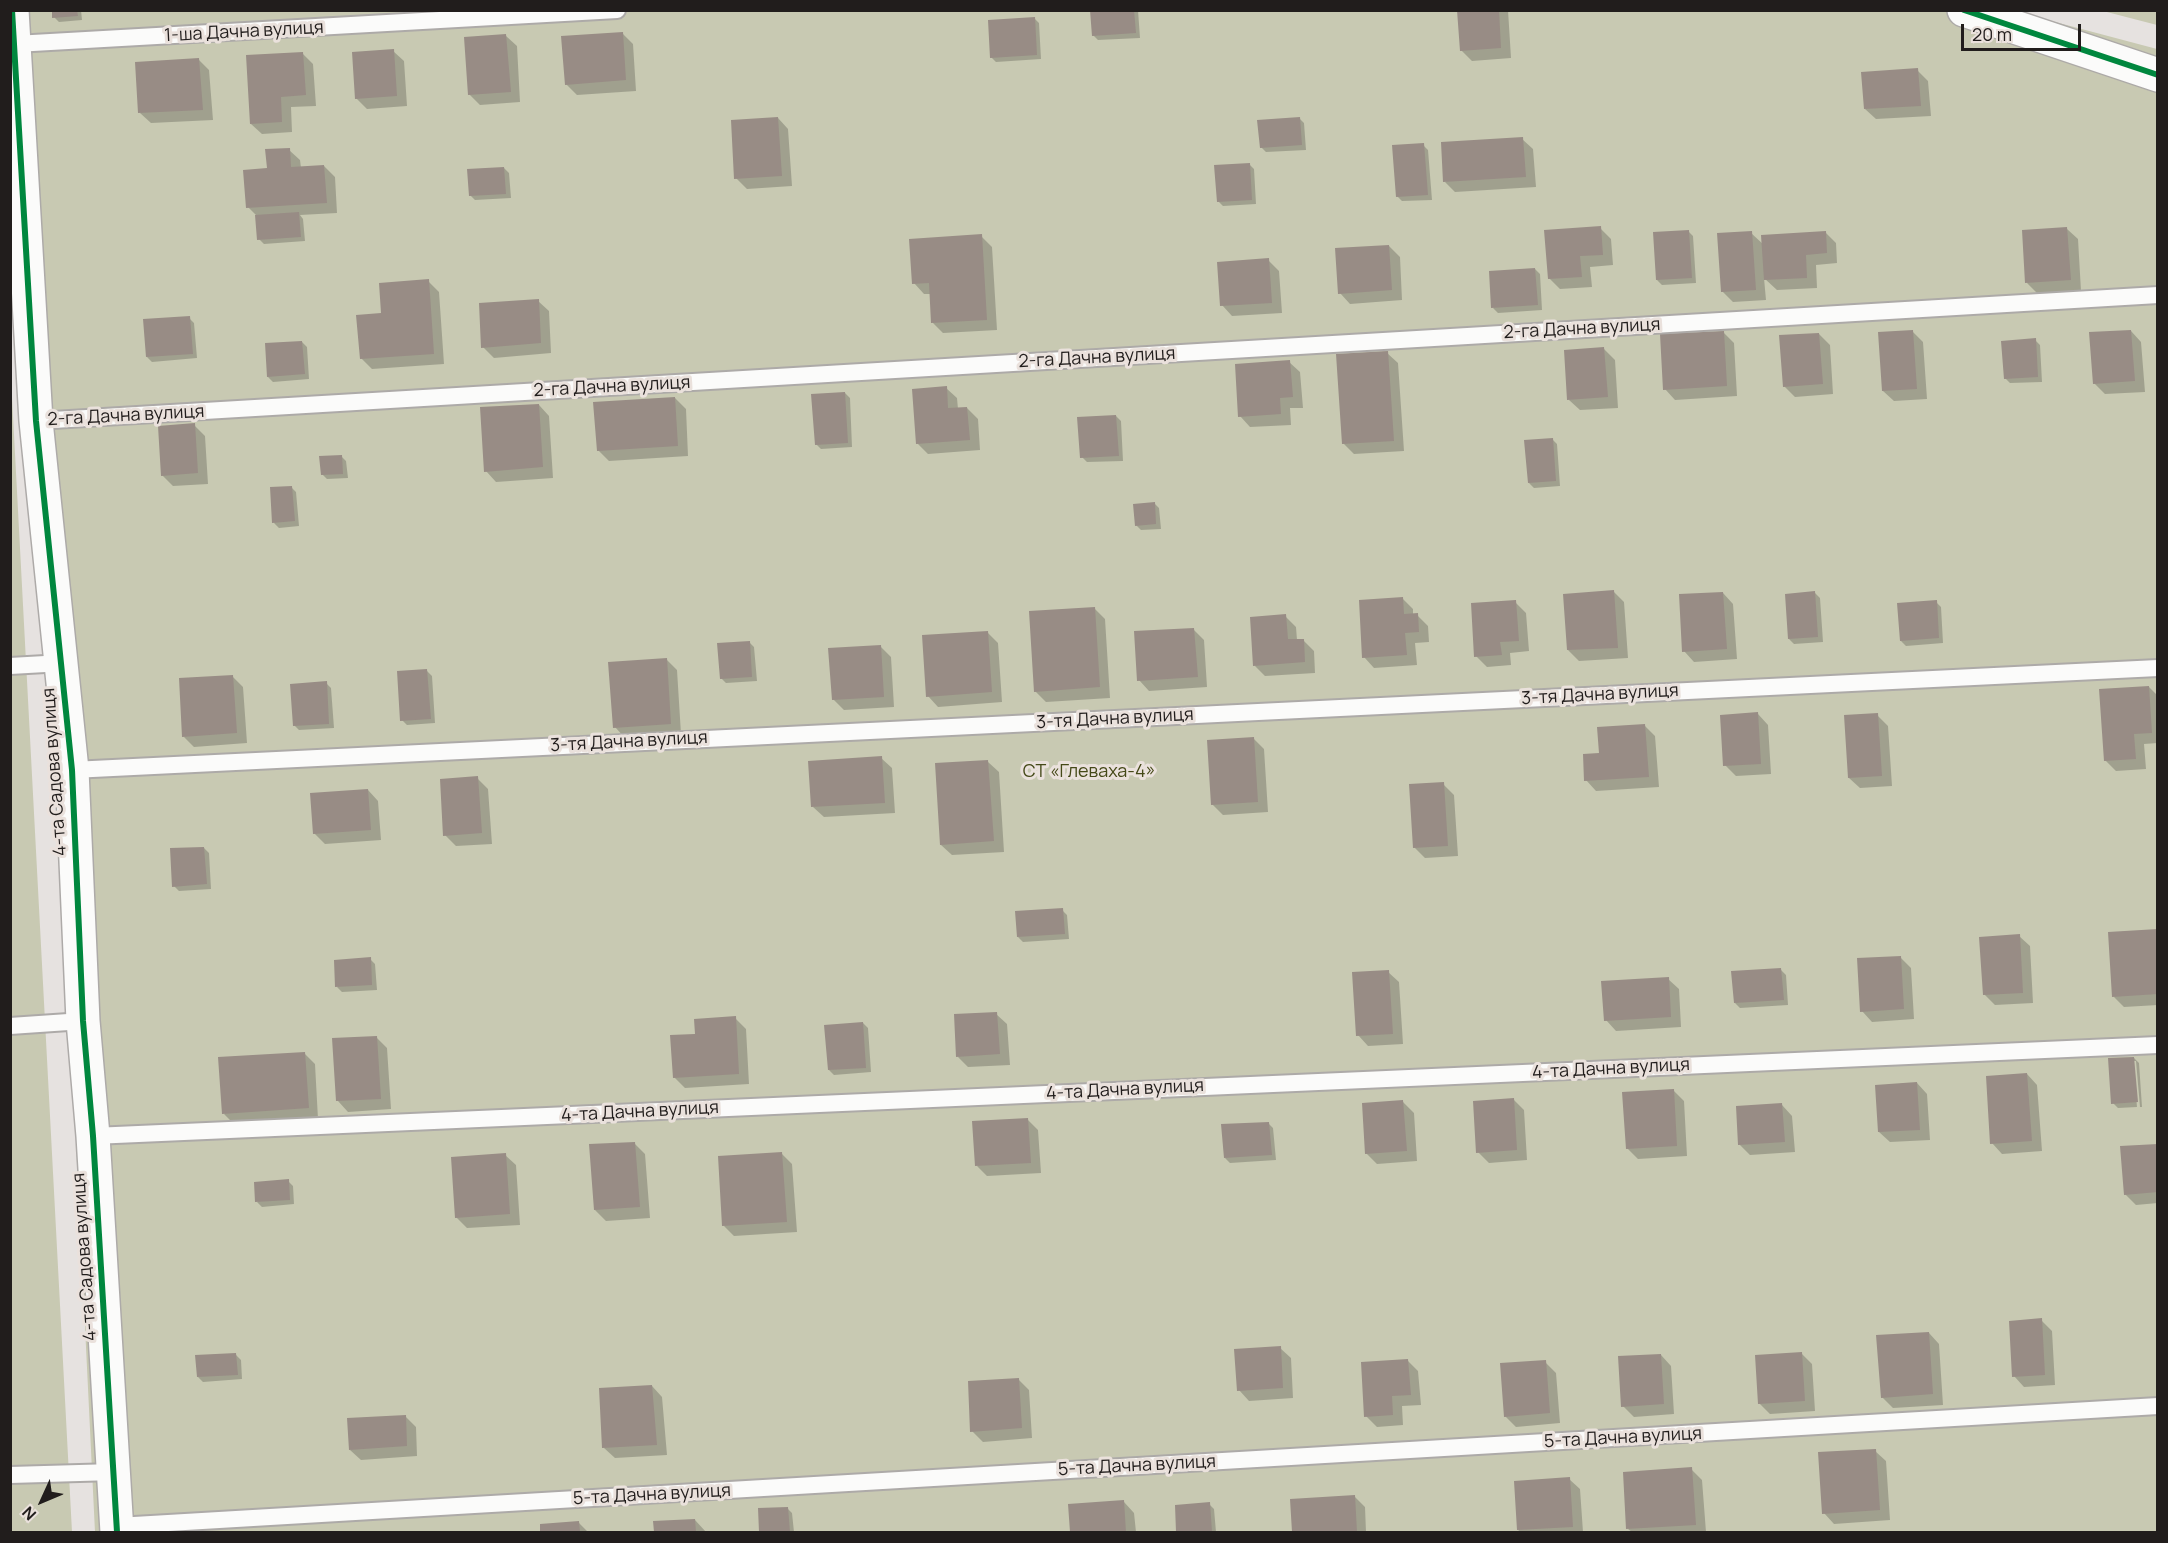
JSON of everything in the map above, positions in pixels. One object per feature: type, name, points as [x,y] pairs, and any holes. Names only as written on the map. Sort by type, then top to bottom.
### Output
[{"type":"street","name":"4-та Садова вулиця","points":[[12,10],[15,44],[18,242],[63,663],[72,770],[83,1021],[93,1136],[117,1530]]},
{"type":"street","points":[[1964,10],[2157,75]]},
{"type":"lane","name":"1-ша Дачна вулиця","points":[[15,44],[617,10]]},
{"type":"lane","name":"2-га Дачна вулиця","points":[[36,422],[2157,295]]},
{"type":"lane","points":[[10,666],[63,663]]},
{"type":"lane","name":"3-тя Дачна вулиця","points":[[72,770],[2157,668]]},
{"type":"lane","points":[[10,1026],[83,1021]]},
{"type":"lane","name":"4-та Дачна вулиця","points":[[93,1136],[2157,1045]]},
{"type":"lane","name":"5-та Дачна вулиця","points":[[117,1530],[2157,1406]]},
{"type":"lane","points":[[10,1475],[114,1472]]},
{"type":"green space","name":"СТ «Глеваха-4»","points":[[2010,10],[2157,49],[2157,1532],[95,1532],[21,11]]},
{"type":"green space","points":[[2103,11],[2157,11],[2157,25]]},
{"type":"green space","points":[[11,378],[72,1532],[11,1532]]},
{"type":"building","points":[[52,10],[77,10],[78,16],[52,18]]},
{"type":"building","points":[[1090,10],[1134,10],[1136,33],[1092,36]]},
{"type":"building","points":[[1457,10],[1499,10],[1501,48],[1460,51]]},
{"type":"building","points":[[1035,17],[1037,55],[990,58],[988,20]]},
{"type":"building","points":[[623,32],[626,80],[565,85],[561,36]]},
{"type":"building","points":[[506,34],[511,92],[468,95],[464,37]]},
{"type":"building","points":[[394,49],[397,96],[355,99],[352,52]]},
{"type":"building","points":[[303,52],[306,95],[281,97],[282,122],[250,124],[246,55]]},
{"type":"building","points":[[199,58],[203,110],[138,113],[135,62]]},
{"type":"building","points":[[1918,68],[1921,106],[1864,109],[1861,72]]},
{"type":"building","points":[[778,117],[782,176],[734,179],[731,120]]},
{"type":"building","points":[[1300,117],[1302,145],[1260,148],[1257,120]]},
{"type":"building","points":[[1523,137],[1526,177],[1443,182],[1441,142]]},
{"type":"building","points":[[1424,143],[1428,195],[1396,197],[1392,145]]},
{"type":"building","points":[[290,148],[291,167],[324,165],[327,203],[246,208],[243,170],[267,168],[265,149]]},
{"type":"building","points":[[1250,163],[1252,200],[1217,202],[1214,165]]},
{"type":"building","points":[[504,167],[506,194],[469,196],[467,169]]},
{"type":"building","points":[[299,212],[301,237],[257,240],[255,215]]},
{"type":"building","points":[[1601,226],[1603,255],[1580,256],[1582,277],[1548,279],[1544,230]]},
{"type":"building","points":[[2067,227],[2071,280],[2025,283],[2022,230]]},
{"type":"building","points":[[1689,230],[1692,278],[1656,280],[1653,232]]},
{"type":"building","points":[[1752,231],[1756,290],[1721,292],[1717,233]]},
{"type":"building","points":[[1826,231],[1827,253],[1806,255],[1807,278],[1764,280],[1761,235]]},
{"type":"building","points":[[982,234],[987,320],[931,323],[929,283],[912,284],[909,239]]},
{"type":"building","points":[[1389,245],[1392,290],[1338,294],[1335,248]]},
{"type":"building","points":[[1269,258],[1272,303],[1220,306],[1217,262]]},
{"type":"building","points":[[1535,268],[1538,305],[1491,308],[1489,271]]},
{"type":"building","points":[[429,279],[434,354],[360,359],[356,315],[381,313],[379,283]]},
{"type":"building","points":[[539,299],[541,343],[481,348],[479,303]]},
{"type":"building","points":[[190,316],[193,354],[146,357],[143,319]]},
{"type":"building","points":[[1913,330],[1917,389],[1882,391],[1878,332]]},
{"type":"building","points":[[2131,330],[2135,381],[2093,384],[2089,332]]},
{"type":"building","points":[[1724,331],[1727,386],[1663,390],[1660,334]]},
{"type":"building","points":[[1819,333],[1823,384],[1783,387],[1779,335]]},
{"type":"building","points":[[2036,338],[2038,377],[2004,379],[2001,341]]},
{"type":"building","points":[[302,341],[305,374],[267,377],[265,343]]},
{"type":"building","points":[[1604,347],[1608,397],[1567,400],[1564,350]]},
{"type":"building","points":[[1388,351],[1394,441],[1342,444],[1336,354]]},
{"type":"building","points":[[1290,360],[1293,397],[1280,398],[1281,414],[1238,417],[1235,364]]},
{"type":"building","points":[[947,386],[948,408],[967,407],[970,440],[916,444],[912,389]]},
{"type":"building","points":[[845,392],[848,443],[815,445],[811,394]]},
{"type":"building","points":[[675,397],[678,446],[597,451],[593,402]]},
{"type":"building","points":[[539,404],[543,467],[484,472],[480,407]]},
{"type":"building","points":[[1116,415],[1119,456],[1080,458],[1077,417]]},
{"type":"building","points":[[195,423],[198,473],[161,476],[158,426]]},
{"type":"building","points":[[1553,438],[1556,481],[1528,483],[1524,440]]},
{"type":"building","points":[[342,455],[343,474],[321,475],[319,456]]},
{"type":"building","points":[[292,486],[295,521],[272,523],[270,487]]},
{"type":"building","points":[[1155,502],[1156,524],[1135,526],[1133,504]]},
{"type":"building","points":[[1614,590],[1618,648],[1567,650],[1563,594]]},
{"type":"building","points":[[1815,591],[1818,637],[1788,639],[1785,594]]},
{"type":"building","points":[[1723,592],[1727,649],[1682,652],[1679,594]]},
{"type":"building","points":[[1403,597],[1404,614],[1418,613],[1419,632],[1405,633],[1407,655],[1362,658],[1359,600]]},
{"type":"building","points":[[1516,600],[1519,641],[1500,642],[1502,655],[1474,657],[1471,603]]},
{"type":"building","points":[[1937,600],[1939,638],[1900,641],[1897,603]]},
{"type":"building","points":[[1095,607],[1100,687],[1034,692],[1029,611]]},
{"type":"building","points":[[1286,614],[1288,639],[1304,639],[1305,662],[1253,666],[1250,617]]},
{"type":"building","points":[[1194,628],[1198,677],[1137,681],[1134,631]]},
{"type":"building","points":[[988,631],[992,692],[926,697],[922,635]]},
{"type":"building","points":[[750,641],[752,677],[720,679],[717,643]]},
{"type":"building","points":[[881,645],[884,697],[832,700],[828,648]]},
{"type":"building","points":[[667,658],[671,724],[613,728],[608,662]]},
{"type":"building","points":[[427,669],[431,719],[400,721],[397,671]]},
{"type":"building","points":[[233,675],[237,733],[182,737],[179,678]]},
{"type":"building","points":[[327,681],[329,724],[293,726],[290,684]]},
{"type":"building","points":[[2149,686],[2152,733],[2134,734],[2136,759],[2104,761],[2099,689]]},
{"type":"building","points":[[1758,712],[1761,764],[1723,766],[1720,715]]},
{"type":"building","points":[[1878,713],[1882,776],[1848,778],[1844,715]]},
{"type":"building","points":[[1645,724],[1649,777],[1584,781],[1583,754],[1599,753],[1597,727]]},
{"type":"building","points":[[1254,737],[1258,802],[1211,805],[1207,740]]},
{"type":"building","points":[[882,756],[885,803],[811,807],[808,761]]},
{"type":"building","points":[[988,760],[994,841],[940,845],[935,763]]},
{"type":"building","points":[[478,776],[482,833],[443,836],[440,779]]},
{"type":"building","points":[[1444,782],[1448,846],[1413,848],[1409,784]]},
{"type":"building","points":[[368,789],[371,830],[313,834],[310,793]]},
{"type":"building","points":[[204,847],[207,884],[172,887],[170,848]]},
{"type":"building","points":[[1063,908],[1065,934],[1017,937],[1015,911]]},
{"type":"building","points":[[2158,929],[2158,994],[2112,997],[2108,932]]},
{"type":"building","points":[[2020,934],[2023,993],[1983,995],[1979,937]]},
{"type":"building","points":[[1901,956],[1904,1009],[1860,1012],[1857,958]]},
{"type":"building","points":[[371,957],[372,985],[335,987],[334,960]]},
{"type":"building","points":[[1781,968],[1784,1000],[1734,1003],[1731,971]]},
{"type":"building","points":[[1389,970],[1393,1034],[1356,1036],[1352,972]]},
{"type":"building","points":[[1669,977],[1671,1017],[1604,1021],[1601,981]]},
{"type":"building","points":[[997,1012],[1000,1054],[956,1057],[954,1014]]},
{"type":"building","points":[[736,1016],[739,1074],[673,1078],[670,1035],[695,1034],[694,1019]]},
{"type":"building","points":[[863,1022],[866,1068],[828,1070],[824,1025]]},
{"type":"building","points":[[377,1036],[381,1099],[336,1101],[332,1038]]},
{"type":"building","points":[[305,1052],[309,1108],[222,1114],[218,1057]]},
{"type":"building","points":[[2134,1057],[2138,1102],[2111,1104],[2108,1058]]},
{"type":"building","points":[[2027,1073],[2032,1141],[1990,1144],[1986,1076]]},
{"type":"building","points":[[1917,1082],[1920,1130],[1878,1132],[1875,1085]]},
{"type":"building","points":[[1674,1089],[1677,1146],[1626,1149],[1622,1092]]},
{"type":"building","points":[[1514,1098],[1517,1150],[1476,1153],[1473,1101]]},
{"type":"building","points":[[1403,1100],[1407,1151],[1365,1154],[1362,1103]]},
{"type":"building","points":[[1782,1103],[1785,1142],[1738,1145],[1736,1106]]},
{"type":"building","points":[[1028,1118],[1031,1163],[975,1166],[972,1121]]},
{"type":"building","points":[[1269,1122],[1272,1155],[1224,1158],[1221,1124]]},
{"type":"building","points":[[635,1142],[640,1207],[594,1210],[589,1144]]},
{"type":"building","points":[[2158,1144],[2158,1192],[2124,1195],[2120,1146]]},
{"type":"building","points":[[782,1152],[787,1222],[722,1226],[718,1156]]},
{"type":"building","points":[[506,1153],[510,1214],[455,1218],[451,1157]]},
{"type":"building","points":[[289,1179],[290,1200],[255,1202],[254,1182]]},
{"type":"building","points":[[2042,1318],[2045,1375],[2012,1377],[2009,1321]]},
{"type":"building","points":[[1929,1332],[1933,1394],[1881,1398],[1876,1335]]},
{"type":"building","points":[[1281,1346],[1283,1388],[1237,1391],[1234,1349]]},
{"type":"building","points":[[1802,1352],[1805,1401],[1758,1404],[1755,1355]]},
{"type":"building","points":[[236,1353],[238,1375],[197,1377],[195,1355]]},
{"type":"building","points":[[1661,1354],[1664,1404],[1621,1407],[1618,1356]]},
{"type":"building","points":[[1408,1359],[1411,1395],[1392,1396],[1393,1415],[1364,1417],[1361,1362]]},
{"type":"building","points":[[1546,1360],[1550,1413],[1504,1417],[1500,1363]]},
{"type":"building","points":[[1019,1378],[1022,1428],[970,1432],[968,1381]]},
{"type":"building","points":[[652,1385],[657,1445],[602,1448],[599,1388]]},
{"type":"building","points":[[406,1415],[407,1446],[349,1450],[347,1418]]},
{"type":"building","points":[[1876,1449],[1880,1510],[1822,1514],[1818,1452]]},
{"type":"building","points":[[1692,1467],[1696,1525],[1626,1529],[1623,1472]]},
{"type":"building","points":[[1570,1477],[1573,1527],[1517,1530],[1514,1481]]},
{"type":"building","points":[[1355,1495],[1357,1532],[1292,1532],[1290,1499]]},
{"type":"building","points":[[1124,1500],[1126,1532],[1070,1532],[1068,1504]]},
{"type":"building","points":[[1210,1502],[1212,1532],[1176,1532],[1175,1505]]},
{"type":"building","points":[[788,1507],[790,1532],[759,1532],[758,1508]]},
{"type":"building","points":[[695,1519],[696,1532],[654,1532],[653,1521]]},
{"type":"building","points":[[579,1521],[580,1532],[540,1532],[540,1524]]},
{"type":"cycle path","points":[[12,10],[36,421],[72,770],[83,1021],[93,1136],[117,1532]]},
{"type":"cycle path","points":[[1964,10],[2158,75]]}]
